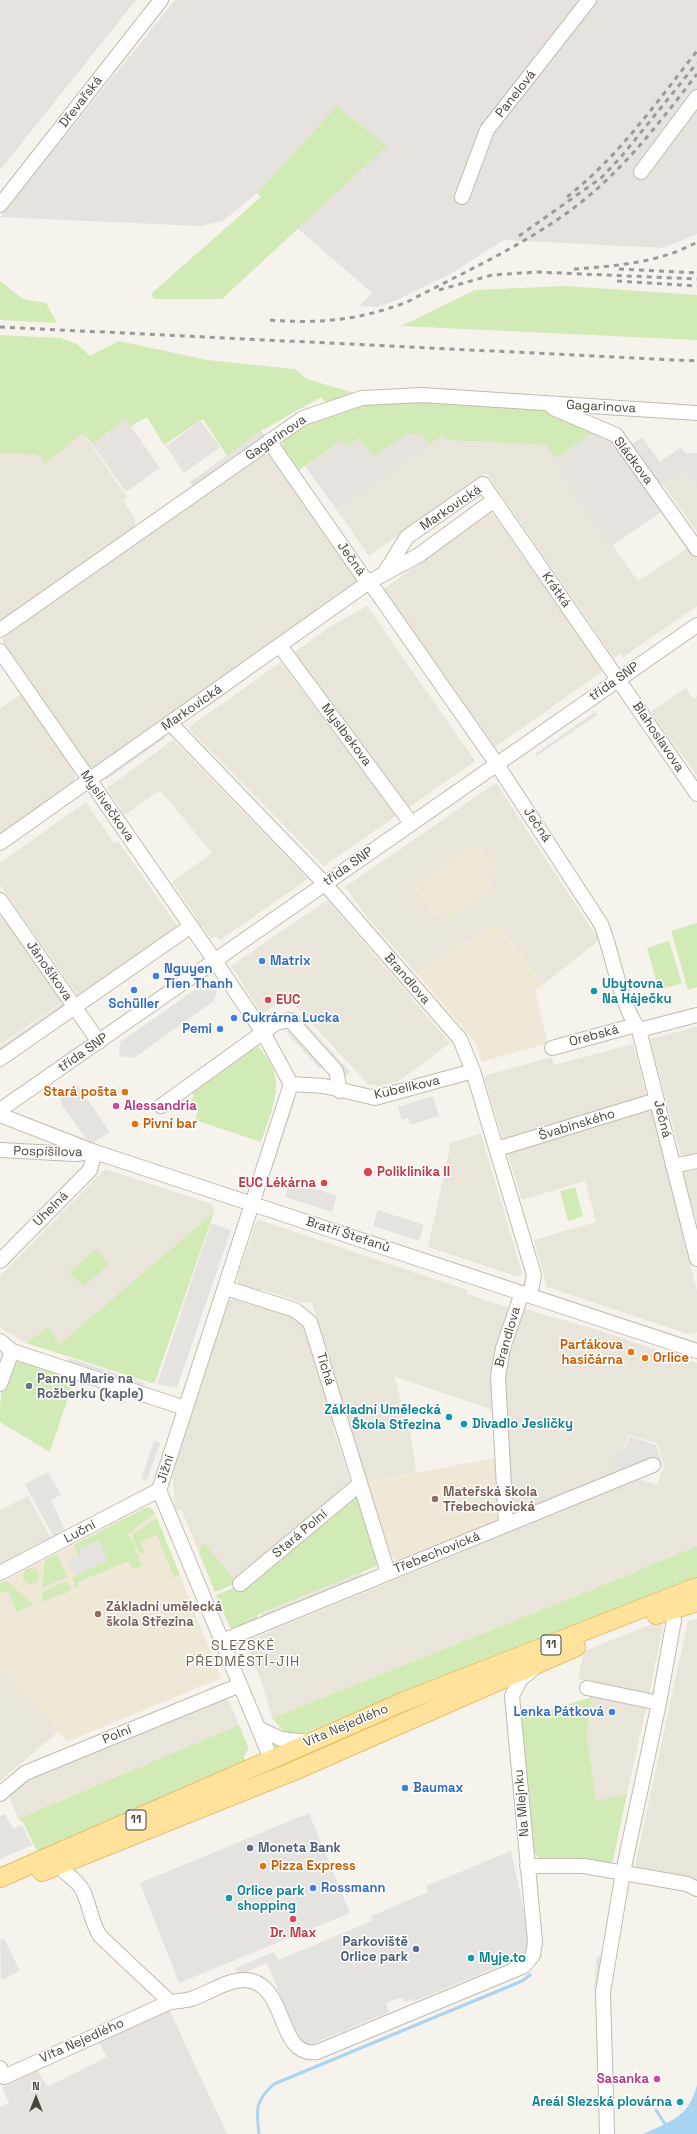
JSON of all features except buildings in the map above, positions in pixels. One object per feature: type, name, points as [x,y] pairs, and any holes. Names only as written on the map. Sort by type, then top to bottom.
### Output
[{"type":"main road","name":"Víta Nejedlého","points":[[0,1878],[310,1741],[405,1701],[697,1587]]},
{"type":"main road","name":"Víta Nejedlého","points":[[0,1889],[294,1771],[619,1629],[697,1602]]},
{"type":"street","name":"Dřevařská","points":[[0,205],[161,0]]},
{"type":"street","name":"Panelová","points":[[462,197],[487,130],[589,0]]},
{"type":"street","points":[[641,172],[697,97]]},
{"type":"street","name":"Gagarinova","points":[[0,630],[303,418],[362,398],[422,395],[544,404],[697,412]]},
{"type":"street","name":"Sládkova","points":[[544,404],[616,435],[697,549]]},
{"type":"street","name":"Ječná","points":[[270,441],[362,575],[369,582],[496,763],[599,920],[609,944],[630,1016],[638,1027],[697,1258]]},
{"type":"street","name":"Markovická","points":[[0,843],[369,582],[426,550],[494,500],[483,484],[407,537],[385,572]]},
{"type":"street","name":"Krátká","points":[[494,500],[618,679]]},
{"type":"street","points":[[413,533],[415,544],[426,550]]},
{"type":"street","name":"třída SNP","points":[[0,1110],[412,824],[496,763],[697,625]]},
{"type":"street","name":"Myslbekova","points":[[280,646],[412,824]]},
{"type":"street","name":"Myslivečkova","points":[[0,651],[88,780],[215,960]]},
{"type":"street","name":"Blahoslavova","points":[[618,679],[697,794]]},
{"type":"street","name":"Brandlova","points":[[170,723],[325,884],[460,1039],[473,1071],[534,1275],[503,1348],[498,1376],[506,1525]]},
{"type":"street","name":"Jánošíkova","points":[[0,900],[99,1042]]},
{"type":"street","points":[[0,1060],[191,926]]},
{"type":"street","points":[[215,960],[226,980],[264,1034],[291,1084],[253,1203]]},
{"type":"street","name":"Orebská","points":[[552,1048],[638,1027],[697,1015]]},
{"type":"street","points":[[161,1106],[264,1034],[276,1023],[290,1020],[336,1071],[340,1091]]},
{"type":"street","name":"Kubelíkova","points":[[291,1084],[324,1086],[340,1091],[375,1098],[473,1071]]},
{"type":"street","name":"Švabinského","points":[[497,1149],[657,1100]]},
{"type":"street","name":"Bratří Štefanů","points":[[0,1115],[95,1152],[697,1351]]},
{"type":"street","name":"Pospíšilova","points":[[0,1150],[75,1154],[95,1152]]},
{"type":"street","name":"Uhelná","points":[[0,1261],[90,1170],[95,1152]]},
{"type":"street","points":[[674,1166],[697,1161]]},
{"type":"street","name":"Jižní","points":[[253,1203],[159,1490],[271,1759]]},
{"type":"street","name":"Tichá","points":[[226,1288],[295,1310],[310,1322],[388,1573]]},
{"type":"street","points":[[0,1341],[12,1351],[186,1408]]},
{"type":"street","points":[[0,1384],[12,1351]]},
{"type":"street","name":"Třebechovická","points":[[222,1641],[653,1465]]},
{"type":"street","name":"Stará Polní","points":[[240,1584],[360,1484]]},
{"type":"street","name":"Luční","points":[[0,1573],[159,1490]]},
{"type":"street","points":[[606,2128],[603,1992],[623,1872],[659,1703],[674,1620]]},
{"type":"street","name":"Na Mlejnku","points":[[528,1866],[512,1696],[524,1675],[546,1660]]},
{"type":"street","name":"Polní","points":[[0,1794],[25,1773],[240,1685]]},
{"type":"street","points":[[587,1688],[659,1703]]},
{"type":"street","points":[[258,1728],[281,1739],[310,1741]]},
{"type":"street","points":[[59,1866],[80,1887],[95,1928],[100,1936],[170,2002]]},
{"type":"street","points":[[528,1866],[584,1866],[687,1884],[697,1889]]},
{"type":"street","name":"Víta Nejedlého","points":[[0,2068],[4,2077],[170,2002],[190,2000],[234,1982],[244,1980],[258,1983],[268,1991],[296,2047],[308,2053],[317,2052],[524,1966],[533,1955],[535,1942],[528,1866]]},
{"type":"shaded area","points":[[0,0],[136,0],[0,170]]},
{"type":"shaded area","points":[[175,0],[584,0],[539,59],[547,67],[597,0],[697,0],[697,234],[663,248],[504,240],[452,273],[399,299],[378,307],[359,306],[372,293],[297,228],[386,146],[337,107],[261,190],[223,221],[200,226],[0,217]]},
{"type":"shaded area","points":[[126,419],[160,468],[126,492],[92,444]]},
{"type":"shaded area","points":[[201,421],[220,447],[184,473],[166,446]]},
{"type":"shaded area","points":[[605,423],[664,510],[612,546],[563,476],[556,458]]},
{"type":"shaded area","points":[[261,431],[265,436],[194,487],[190,482]]},
{"type":"shaded area","points":[[83,433],[127,497],[123,501],[135,518],[135,529],[0,624],[0,453],[38,455],[45,464]]},
{"type":"shaded area","points":[[407,434],[421,434],[429,445],[337,510],[305,466],[342,440],[359,438],[373,457]]},
{"type":"shaded area","points":[[444,434],[447,440],[547,445],[558,460],[563,476],[638,581],[689,547],[697,559],[697,606],[623,657],[621,654],[614,658],[486,473],[369,556],[337,510]]},
{"type":"shaded area","points":[[642,437],[660,462],[681,447],[685,453],[697,453],[697,487],[687,473],[679,473],[659,487],[630,446]]},
{"type":"shaded area","points":[[261,454],[272,455],[358,581],[355,588],[97,768],[88,767],[3,646],[3,636]]},
{"type":"shaded area","points":[[679,473],[687,473],[697,487],[697,532],[663,484]]},
{"type":"shaded area","points":[[491,511],[603,671],[495,747],[384,589]]},
{"type":"shaded area","points":[[367,606],[475,761],[408,808],[292,654],[330,627]]},
{"type":"shaded area","points":[[260,662],[263,667],[202,711],[198,706]]},
{"type":"shaded area","points":[[281,662],[396,816],[324,866],[188,728]]},
{"type":"shaded area","points":[[686,688],[693,699],[697,696],[697,776],[651,712]]},
{"type":"shaded area","points":[[21,694],[73,769],[75,778],[72,785],[0,838],[0,709]]},
{"type":"shaded area","points":[[595,712],[597,715],[537,756],[535,754]]},
{"type":"shaded area","points":[[162,733],[165,738],[106,780],[103,775]]},
{"type":"shaded area","points":[[173,740],[308,879],[220,940],[217,936],[212,939],[203,927],[201,927],[196,919],[197,918],[172,882],[212,853],[160,790],[125,815],[107,788]]},
{"type":"shaded area","points":[[496,783],[599,940],[544,984],[497,923],[458,948],[456,947],[417,974],[367,917],[345,887]]},
{"type":"shaded area","points":[[86,802],[114,843],[118,841],[180,930],[80,999],[0,885],[0,863]]},
{"type":"shaded area","points":[[478,843],[498,872],[488,878],[494,887],[447,920],[441,913],[435,918],[414,888]]},
{"type":"shaded area","points":[[327,900],[450,1043],[399,1081],[379,1086],[368,1084],[287,997],[262,1014],[231,966]]},
{"type":"shaded area","points":[[0,914],[62,1002],[0,1045]]},
{"type":"shaded area","points":[[497,923],[544,984],[535,990],[548,1043],[481,1062],[477,1047],[466,1031],[417,974],[456,947],[458,948]]},
{"type":"shaded area","points":[[203,984],[214,985],[217,990],[214,1001],[134,1058],[119,1056],[120,1042]]},
{"type":"shaded area","points":[[62,1003],[66,1009],[0,1056],[0,1047]]},
{"type":"shaded area","points":[[296,1012],[350,1072],[346,1076],[331,1059],[320,1069],[286,1032],[296,1023],[290,1017]]},
{"type":"shaded area","points":[[697,1027],[697,1153],[681,1156],[650,1039]]},
{"type":"shaded area","points":[[633,1044],[647,1097],[504,1142],[484,1076],[552,1057],[554,1065]]},
{"type":"shaded area","points":[[76,1083],[110,1132],[93,1143],[87,1140],[60,1103],[62,1102],[58,1096]]},
{"type":"shaded area","points":[[433,1096],[439,1116],[410,1125],[408,1118],[402,1120],[398,1107]]},
{"type":"shaded area","points":[[289,1101],[294,1103],[270,1175],[264,1175]]},
{"type":"shaded area","points":[[651,1109],[697,1291],[697,1332],[688,1334],[547,1287],[534,1240],[596,1222],[585,1181],[522,1200],[507,1151]]},
{"type":"shaded area","points":[[481,1134],[522,1273],[518,1277],[428,1247],[451,1142]]},
{"type":"shaded area","points":[[105,1169],[212,1204],[214,1212],[60,1345],[48,1327],[26,1343],[0,1328],[0,1276]]},
{"type":"shaded area","points":[[697,1170],[697,1223],[683,1173]]},
{"type":"shaded area","points":[[290,1180],[337,1196],[332,1212],[285,1197]]},
{"type":"shaded area","points":[[378,1210],[424,1225],[419,1241],[373,1226]]},
{"type":"shaded area","points":[[259,1220],[467,1290],[467,1294],[510,1308],[493,1364],[491,1384],[493,1410],[394,1376],[411,1436],[416,1472],[367,1482],[312,1303],[301,1302],[261,1289],[259,1295],[239,1286],[237,1278],[256,1223]]},
{"type":"shaded area","points":[[211,1223],[231,1230],[177,1388],[157,1384]]},
{"type":"shaded area","points":[[242,1295],[306,1323],[337,1427],[333,1428],[352,1487],[237,1583],[215,1592],[181,1509],[175,1511],[173,1478],[175,1464],[229,1300]]},
{"type":"shaded area","points":[[522,1308],[604,1332],[697,1363],[697,1546],[272,1718],[262,1683],[246,1646],[249,1640],[640,1479],[657,1485],[661,1472],[665,1467],[657,1443],[628,1435],[617,1472],[613,1477],[606,1480],[603,1475],[534,1503],[536,1509],[520,1515],[511,1511],[500,1377]]},
{"type":"shaded area","points":[[69,1358],[145,1383],[145,1391],[64,1364]]},
{"type":"shaded area","points":[[629,1436],[656,1445],[663,1465],[619,1483],[616,1475],[619,1467],[612,1465],[617,1451],[624,1452]]},
{"type":"shaded area","points":[[154,1441],[160,1443],[158,1449],[147,1480],[141,1479]]},
{"type":"shaded area","points":[[511,1450],[514,1499],[507,1504],[504,1456]]},
{"type":"shaded area","name":"Mateřská škola Třebechovická","points":[[495,1458],[499,1516],[496,1521],[402,1561],[393,1558],[390,1553],[367,1482]]},
{"type":"shaded area","points":[[48,1472],[61,1495],[51,1500],[65,1530],[53,1536],[25,1484]]},
{"type":"shaded area","points":[[603,1475],[606,1480],[536,1509],[533,1503]]},
{"type":"shaded area","points":[[28,1496],[51,1538],[0,1564],[0,1510]]},
{"type":"shaded area","name":"Základní umělecká škola Střezina","points":[[150,1507],[154,1511],[221,1678],[67,1742],[6,1669],[0,1672],[0,1583],[144,1508]]},
{"type":"shaded area","points":[[99,1540],[107,1561],[74,1575],[68,1560],[81,1555],[79,1549]]},
{"type":"shaded area","points":[[361,1573],[363,1579],[264,1619],[261,1614]]},
{"type":"shaded area","points":[[697,1619],[697,1883],[634,1870],[688,1621]]},
{"type":"shaded area","points":[[655,1623],[660,1623],[663,1626],[649,1695],[578,1679],[584,1651]]},
{"type":"shaded area","points":[[6,1669],[59,1731],[0,1781],[0,1672]]},
{"type":"shaded area","points":[[226,1694],[239,1725],[18,1819],[7,1790],[22,1779]]},
{"type":"shaded area","points":[[592,1697],[646,1708],[627,1794],[596,1802],[587,1736]]},
{"type":"shaded area","name":"Orlice park shopping","points":[[309,1813],[350,1913],[179,1983],[140,1883]]},
{"type":"shaded area","points":[[5,1814],[13,1829],[22,1825],[32,1845],[0,1859],[0,1816]]},
{"type":"shaded area","name":"Parkoviště Orlice park","points":[[511,1851],[529,1935],[527,1952],[521,1954],[522,1957],[413,2002],[411,1999],[405,2002],[402,1997],[386,2003],[389,2012],[305,2047],[299,2041],[267,1963],[238,1975],[235,1968],[274,1952],[278,1960],[372,1921],[371,1916],[428,1892],[426,1886]]},
{"type":"shaded area","points":[[4,1938],[20,1971],[1,1980],[0,1940]]},
{"type":"shaded area","points":[[597,1956],[609,1957],[603,1992],[594,1991]]},
{"type":"shaded area","points":[[168,2007],[227,2134],[0,2134],[0,2107],[9,2103],[2,2087],[38,2070],[47,2087],[107,2057],[98,2041]]},
{"type":"green space","points":[[337,106],[387,146],[222,299],[153,299],[152,293],[261,197],[257,193]]},
{"type":"green space","points":[[0,281],[23,299],[46,303],[57,323],[0,320]]},
{"type":"green space","points":[[565,286],[697,295],[697,340],[401,326],[475,290]]},
{"type":"green space","points":[[0,335],[61,338],[77,344],[90,356],[119,341],[207,360],[295,369],[307,379],[354,393],[327,405],[321,397],[261,431],[227,456],[203,419],[164,445],[147,417],[131,426],[126,419],[92,444],[83,433],[45,464],[38,455],[0,453]]},
{"type":"green space","points":[[388,399],[537,408],[595,431],[556,458],[546,445],[447,440],[443,435],[429,445],[421,434],[407,434],[373,457],[359,438],[347,447],[342,440],[296,472],[287,460],[282,447],[286,437],[322,417],[363,402]]},
{"type":"green space","points":[[697,923],[697,987],[688,990],[671,931]]},
{"type":"green space","points":[[669,941],[682,983],[659,990],[647,948]]},
{"type":"green space","points":[[258,1045],[273,1069],[276,1087],[273,1106],[261,1142],[195,1120],[198,1112],[191,1101],[194,1095],[192,1094],[195,1089]]},
{"type":"green space","points":[[575,1187],[583,1216],[568,1221],[560,1191]]},
{"type":"green space","points":[[214,1212],[155,1382],[152,1383],[26,1343],[48,1327],[60,1344]]},
{"type":"green space","points":[[96,1249],[109,1264],[83,1287],[70,1272]]},
{"type":"green space","points":[[19,1360],[75,1377],[50,1452],[0,1422],[2,1388],[8,1371]]},
{"type":"green space","points":[[357,1498],[363,1501],[381,1557],[375,1559],[377,1566],[257,1615],[258,1620],[234,1629],[230,1627],[216,1595],[236,1587],[351,1499]]},
{"type":"green space","points":[[147,1507],[152,1509],[155,1513],[127,1535],[131,1538],[142,1566],[133,1569],[129,1561],[78,1582],[79,1586],[75,1588],[72,1578],[107,1561],[79,1549],[81,1555],[79,1556],[74,1545]]},
{"type":"green space","points":[[157,1518],[180,1575],[174,1577],[157,1535],[140,1542],[145,1553],[140,1553],[135,1545],[133,1534]]},
{"type":"green space","points":[[205,1544],[237,1583],[215,1592],[199,1553],[201,1546]]},
{"type":"green space","points":[[697,1546],[697,1580],[402,1693],[297,1736],[286,1734],[272,1718],[596,1588]]},
{"type":"green space","points":[[57,1553],[67,1577],[42,1588],[45,1560]]},
{"type":"green space","points":[[31,1568],[37,1570],[39,1576],[37,1582],[31,1584],[25,1582],[23,1576],[25,1570]]},
{"type":"green space","points":[[6,1581],[33,1605],[17,1612],[8,1590],[0,1594],[0,1583]]},
{"type":"green space","points":[[67,1581],[72,1590],[42,1602],[42,1592]]},
{"type":"green space","points":[[592,1697],[587,1736],[596,1801],[627,1794],[613,1861],[610,1863],[567,1858],[540,1858],[532,1851],[519,1719]]},
{"type":"green space","points":[[239,1725],[249,1749],[244,1756],[246,1762],[39,1856],[23,1822],[18,1819]]},
{"type":"water","points":[[697,2085],[697,2134],[643,2134],[678,2117],[694,2096]]},
{"type":"waterway","points":[[259,2134],[257,2118],[258,2106],[263,2095],[274,2084],[522,1981],[530,1975]]},
{"type":"waterway","points":[[656,2110],[665,2124]]},
{"type":"railway","points":[[567,197],[586,181],[620,146],[652,109],[697,51]]},
{"type":"railway","points":[[519,236],[601,178],[621,157],[697,63]]},
{"type":"railway","points":[[270,320],[323,321],[356,317],[373,313],[407,302],[506,251],[555,221],[598,188],[612,175],[650,133],[697,74]]},
{"type":"railway","points":[[574,269],[621,265],[652,259],[668,255],[697,242]]},
{"type":"railway","points":[[619,269],[697,273]]},
{"type":"railway","points":[[439,290],[492,275],[537,272],[697,279]]},
{"type":"railway","points":[[617,281],[697,286]]},
{"type":"railway","points":[[0,327],[697,361]]},
{"type":"place","name":"Matrix","points":[[262,961]]},
{"type":"place","name":"Nguyen Tien Thanh","points":[[156,976]]},
{"type":"place","name":"Schüller","points":[[134,990]]},
{"type":"place","name":"Ubytovna Na Háječku","points":[[594,991]]},
{"type":"place","name":"EUC","points":[[268,1000]]},
{"type":"place","name":"Cukrárna Lucka","points":[[234,1018]]},
{"type":"place","name":"Pemi","points":[[220,1029]]},
{"type":"place","name":"Stará pošta","points":[[125,1092]]},
{"type":"place","name":"Alessandria","points":[[116,1106]]},
{"type":"place","name":"Pivní bar","points":[[135,1124]]},
{"type":"place","name":"Poliklinika II","points":[[368,1172]]},
{"type":"place","name":"EUC Lékárna","points":[[324,1183]]},
{"type":"place","name":"Parťákova hasičárna","points":[[631,1352]]},
{"type":"place","name":"Orlice","points":[[645,1358]]},
{"type":"place","name":"Panny Marie na Rožberku (kaple)","points":[[29,1386]]},
{"type":"place","name":"Základní Umělecká Škola Střezina","points":[[449,1417]]},
{"type":"place","name":"Divadlo Jesličky","points":[[464,1424]]},
{"type":"place","name":"Mateřská škola Třebechovická","points":[[435,1499]]},
{"type":"place","name":"Základní umělecká škola Střezina","points":[[98,1614]]},
{"type":"place","name":"Lenka Pátková","points":[[612,1712]]},
{"type":"place","name":"Baumax","points":[[405,1788]]},
{"type":"place","name":"Moneta Bank","points":[[250,1848]]},
{"type":"place","name":"Pizza Express","points":[[263,1866]]},
{"type":"place","name":"Rossmann","points":[[313,1888]]},
{"type":"place","name":"Orlice park shopping","points":[[229,1898]]},
{"type":"place","name":"Dr. Max","points":[[293,1919]]},
{"type":"place","name":"Parkoviště Orlice park","points":[[416,1949]]},
{"type":"place","name":"Myje.to","points":[[471,1958]]},
{"type":"place","name":"Sasanka","points":[[657,2079]]},
{"type":"place","name":"Areál Slezská plovárna","points":[[680,2102]]},
{"type":"district","name":"SLEZSKÉ PŘEDMĚSTÍ-JIH","points":[[243,1654]]}]
